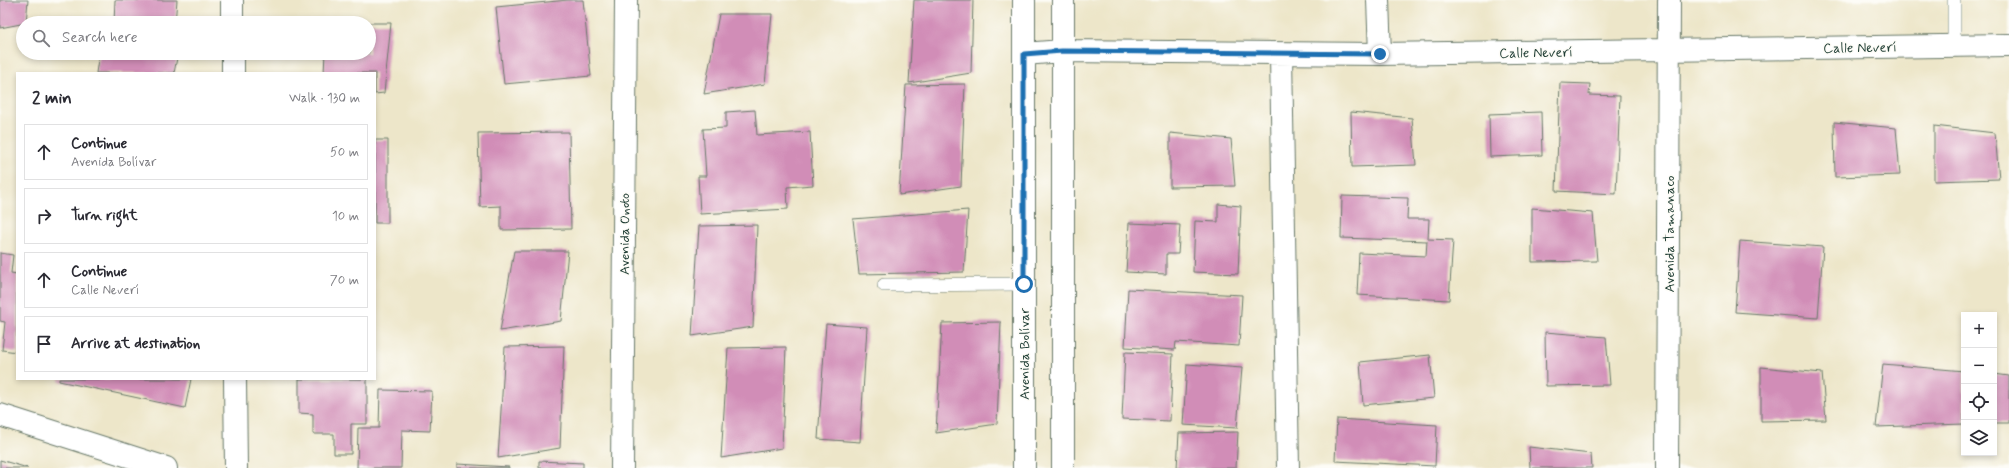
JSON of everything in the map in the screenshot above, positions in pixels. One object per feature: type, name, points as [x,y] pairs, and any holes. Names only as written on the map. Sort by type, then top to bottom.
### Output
[{"type":"street","points":[[232,0],[232,16]]},
{"type":"street","name":"Avenida Onoto","points":[[622,468],[626,0]]},
{"type":"street","name":"Avenida Bolívar","points":[[1024,0],[1024,468]]},
{"type":"street","points":[[1063,0],[1063,468]]},
{"type":"street","points":[[1378,0],[1380,54]]},
{"type":"street","name":"Avenida Tamanaco","points":[[1667,468],[1670,50],[1669,0]]},
{"type":"street","name":"Calle Neverí","points":[[1024,54],[1062,51],[1380,54],[2009,45]]},
{"type":"street","points":[[1281,54],[1288,468]]},
{"type":"street","points":[[233,60],[233,72]]},
{"type":"street","points":[[235,380],[236,468]]},
{"type":"street","points":[[0,415],[166,468]]},
{"type":"lane","points":[[1954,0],[1954,46]]},
{"type":"lane","points":[[884,285],[1024,284]]},
{"type":"building","points":[[0,0],[28,0],[27,16],[16,16],[16,25],[0,28]]},
{"type":"building","points":[[115,0],[177,0],[176,16],[114,16]]},
{"type":"building","points":[[568,0],[583,0],[591,76],[504,84],[496,7]]},
{"type":"building","points":[[914,0],[973,0],[971,73],[909,83]]},
{"type":"building","points":[[719,14],[772,14],[765,84],[704,94]]},
{"type":"building","points":[[376,23],[391,23],[384,93],[376,94],[376,72],[324,72],[325,60],[376,60]]},
{"type":"building","points":[[98,60],[177,60],[174,72],[96,72]]},
{"type":"building","points":[[1560,83],[1590,84],[1589,95],[1620,96],[1616,194],[1556,191]]},
{"type":"building","points":[[965,84],[961,186],[899,195],[906,85]]},
{"type":"building","points":[[755,110],[757,135],[810,132],[813,185],[787,187],[788,209],[700,214],[698,176],[706,176],[703,129],[726,128],[726,112]]},
{"type":"building","points":[[1351,112],[1412,118],[1416,165],[1352,167]]},
{"type":"building","points":[[1541,112],[1542,155],[1490,157],[1489,114]]},
{"type":"building","points":[[1834,122],[1896,128],[1900,175],[1835,177]]},
{"type":"building","points":[[1934,126],[1995,133],[1999,179],[1934,181]]},
{"type":"building","points":[[569,132],[571,229],[501,230],[501,206],[480,207],[478,133]]},
{"type":"building","points":[[1170,133],[1231,139],[1235,186],[1170,187]]},
{"type":"building","points":[[376,140],[388,140],[388,223],[376,223]]},
{"type":"building","points":[[1342,196],[1408,198],[1407,219],[1429,219],[1428,239],[1453,240],[1449,300],[1357,295],[1359,253],[1426,256],[1427,241],[1341,238]]},
{"type":"building","points":[[1218,204],[1241,206],[1238,274],[1193,272],[1195,221],[1218,222]]},
{"type":"building","points":[[1532,208],[1593,213],[1597,261],[1532,262]]},
{"type":"building","points":[[968,210],[964,272],[859,274],[853,219]]},
{"type":"building","points":[[1129,223],[1180,225],[1178,254],[1166,254],[1166,274],[1126,272]]},
{"type":"building","points":[[757,225],[753,327],[692,336],[699,226]]},
{"type":"building","points":[[1740,241],[1823,247],[1818,318],[1735,312]]},
{"type":"building","points":[[514,251],[568,251],[561,321],[500,331]]},
{"type":"building","points":[[0,253],[13,255],[11,273],[16,274],[16,352],[2,350],[5,322],[0,321]]},
{"type":"building","points":[[1128,289],[1242,295],[1239,346],[1176,342],[1175,350],[1125,347]]},
{"type":"building","points":[[1001,322],[997,424],[936,433],[942,323]]},
{"type":"building","points":[[826,324],[867,327],[860,442],[818,439]]},
{"type":"building","points":[[1545,332],[1606,337],[1610,385],[1546,386]]},
{"type":"building","points":[[564,346],[560,448],[498,458],[505,347]]},
{"type":"building","points":[[786,347],[782,448],[721,458],[728,348]]},
{"type":"building","points":[[1125,352],[1173,354],[1170,421],[1122,419]]},
{"type":"building","points":[[1430,355],[1434,398],[1363,405],[1360,362]]},
{"type":"building","points":[[1187,364],[1242,368],[1237,428],[1183,425]]},
{"type":"building","points":[[1883,364],[1961,371],[1961,424],[1876,427]]},
{"type":"building","points":[[1761,367],[1822,373],[1826,420],[1761,421]]},
{"type":"building","points":[[1997,374],[2009,376],[2009,423],[1997,423]]},
{"type":"building","points":[[59,380],[191,380],[185,408]]},
{"type":"building","points":[[299,380],[367,380],[367,424],[351,424],[351,454],[334,454],[334,434],[313,434],[313,414],[299,413]]},
{"type":"building","points":[[380,390],[432,391],[430,431],[402,430],[401,468],[357,468],[358,428],[379,428]]},
{"type":"building","points":[[1337,419],[1437,425],[1435,466],[1335,461]]},
{"type":"building","points":[[1238,432],[1236,468],[1177,468],[1179,433]]},
{"type":"building","points":[[1529,447],[1591,454],[1592,468],[1530,468]]},
{"type":"building","points":[[0,460],[28,468],[0,468]]},
{"type":"building","points":[[539,461],[583,463],[583,468],[539,468]]},
{"type":"building","points":[[457,464],[509,467],[509,468],[457,468]]},
{"type":"route","points":[[1024,284],[1024,54],[1062,51],[1380,54]]}]
